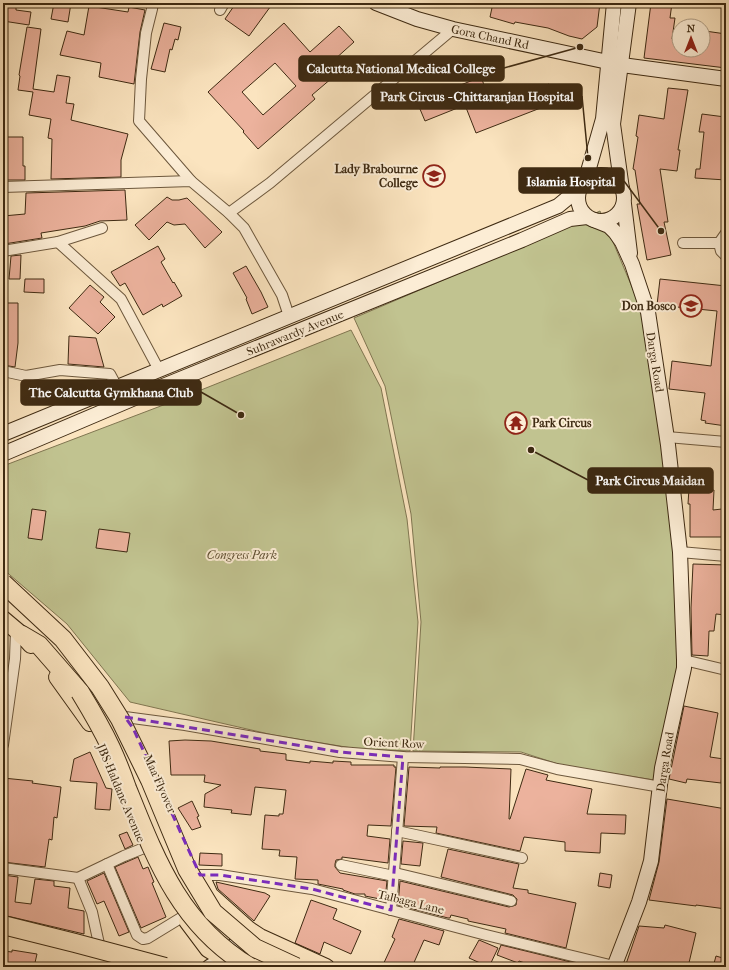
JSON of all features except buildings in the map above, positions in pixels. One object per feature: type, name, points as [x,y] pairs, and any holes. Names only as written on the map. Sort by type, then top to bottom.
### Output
[{"type":"highway","points":[[3,581],[63,639],[100,687],[123,726],[150,780],[188,869],[213,912],[256,948],[296,967]]},
{"type":"highway","name":"Maa Flyover","points":[[3,595],[34,622],[62,651],[91,689],[116,733],[177,873],[184,885],[220,930],[272,967]]},
{"type":"highway","points":[[19,632],[39,645],[80,692],[102,730],[144,829],[165,874],[180,901],[212,940],[235,958],[250,967]]},
{"type":"highway","points":[[3,925],[165,967]]},
{"type":"main road","name":"Gora Chand Rd","points":[[376,3],[417,19],[452,29],[615,64],[726,79]]},
{"type":"main road","points":[[614,3],[615,64],[613,124],[624,204],[616,217],[603,221],[591,218],[582,211],[579,204],[578,195],[583,185],[603,119],[615,64],[629,3]]},
{"type":"main road","points":[[583,185],[592,178],[608,176],[620,184],[622,189]]},
{"type":"main road","name":"Suhrawardy Avenue","points":[[3,434],[558,206],[583,185]]},
{"type":"main road","name":"Darga Road","points":[[624,204],[632,264]]},
{"type":"main road","name":"Suhrawardy Avenue","points":[[3,454],[163,386],[522,240],[570,219],[591,218]]},
{"type":"main road","name":"Darga Road","points":[[591,218],[609,226],[622,242],[632,264],[648,312],[667,438],[680,552],[684,660],[684,668],[662,768],[661,787],[651,861],[639,902],[614,966]]},
{"type":"main road","name":"Maa Flyover","points":[[3,581],[69,640],[133,728],[157,774],[194,864],[210,895],[248,929],[260,937],[326,967]]},
{"type":"main road","name":"JBS Haldane Avenue","points":[[3,619],[19,632],[65,688],[94,730],[144,848],[163,885],[192,929],[208,949],[237,967]]},
{"type":"main road","points":[[209,967],[223,959],[248,929]]},
{"type":"main road","points":[[3,932],[101,953],[116,959],[165,967]]},
{"type":"street","points":[[153,3],[146,33],[145,55],[141,79],[139,121],[191,181],[229,213],[244,228],[282,295],[289,316]]},
{"type":"street","points":[[229,213],[270,183],[452,29]]},
{"type":"street","points":[[3,187],[191,181]]},
{"type":"street","points":[[3,251],[58,242],[102,228]]},
{"type":"street","points":[[726,233],[719,243],[721,251],[726,256]]},
{"type":"street","points":[[58,242],[121,299],[159,370]]},
{"type":"street","points":[[683,243],[719,243]]},
{"type":"street","points":[[3,371],[26,376],[60,370],[110,374],[118,386]]},
{"type":"street","points":[[667,438],[726,442]]},
{"type":"street","points":[[680,552],[726,556]]},
{"type":"street","points":[[3,745],[19,632]]},
{"type":"street","points":[[684,660],[726,670]]},
{"type":"street","name":"Orient Row","points":[[125,717],[160,721],[340,752],[403,757],[520,759],[557,769],[661,787]]},
{"type":"street","points":[[391,910],[403,757]]},
{"type":"street","points":[[397,831],[522,858]]},
{"type":"street","points":[[3,868],[78,878],[144,848]]},
{"type":"street","points":[[107,864],[137,935],[143,939],[148,938],[184,916]]},
{"type":"street","points":[[341,865],[511,901]]},
{"type":"street","name":"Talbaga Lane","points":[[200,875],[220,875],[312,889],[614,966]]},
{"type":"street","points":[[78,878],[92,912],[101,953]]},
{"type":"highlighted area","points":[[125,717],[340,752],[403,757],[391,910],[312,889],[220,875],[200,875],[133,728]]},
{"type":"green space","points":[[600,211],[645,318],[680,558],[678,668],[654,780],[561,765],[521,752],[413,751],[421,622],[411,514],[385,386],[354,318],[523,246]]},
{"type":"green space","name":"Congress Park","points":[[351,330],[381,388],[407,519],[418,622],[410,751],[358,749],[273,735],[130,702],[67,624],[3,569],[3,466],[166,404]]},
{"type":"place","name":"Calcutta National Medical College","points":[[580,47]]},
{"type":"place","name":"Park Circus - Chittaranjan Hospital","points":[[588,158]]},
{"type":"place","name":"Lady Brabourne College","points":[[434,176]]},
{"type":"place","name":"Islamia Hospital","points":[[661,231]]},
{"type":"place","name":"Don Bosco","points":[[691,306]]},
{"type":"place","name":"The Calcutta Gymkhana Club","points":[[241,415]]},
{"type":"place","name":"Park Circus","points":[[516,423]]},
{"type":"place","name":"Park Circus Maidan","points":[[531,450]]}]
